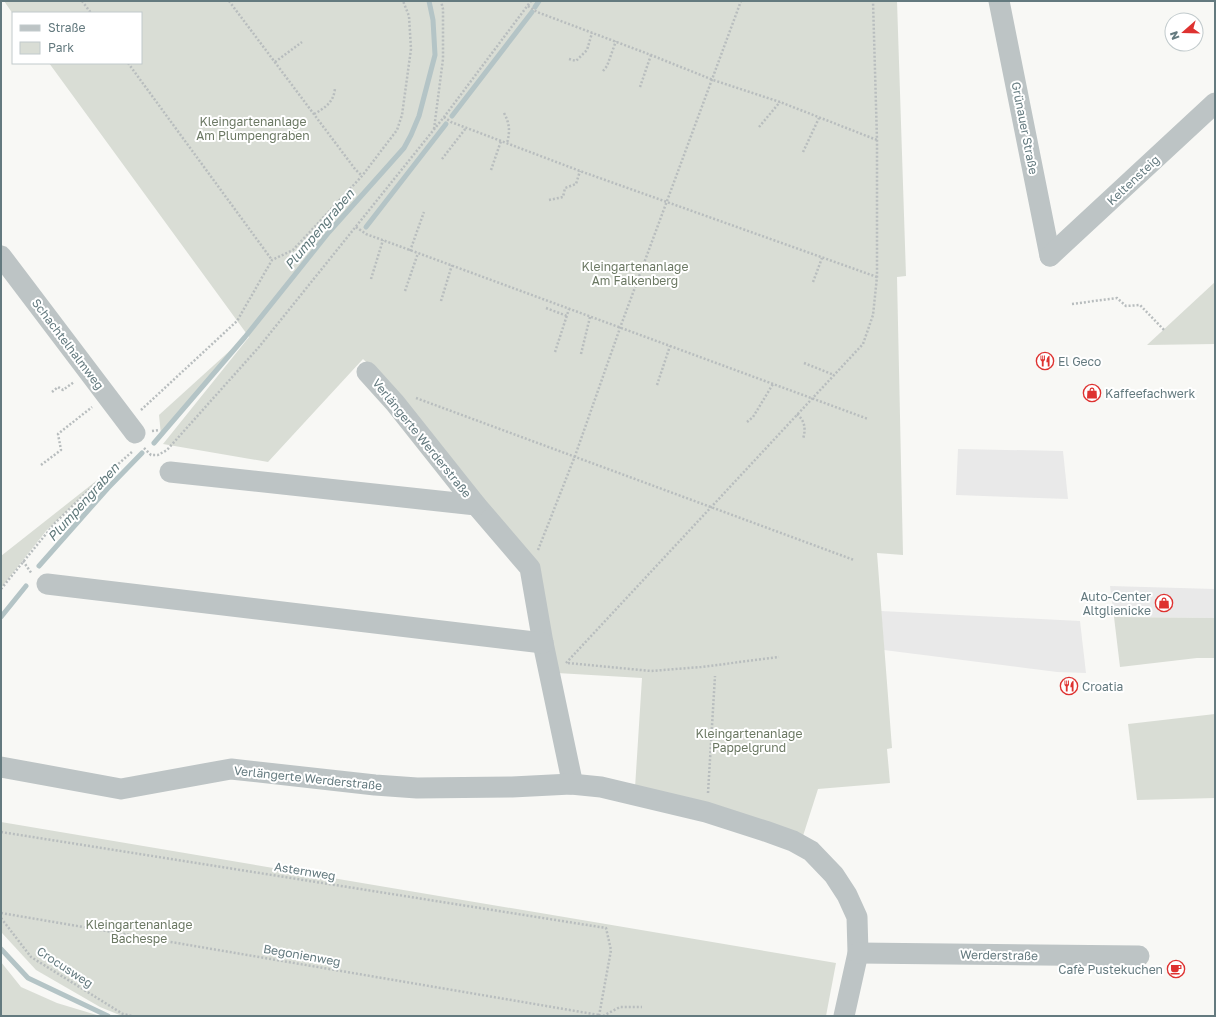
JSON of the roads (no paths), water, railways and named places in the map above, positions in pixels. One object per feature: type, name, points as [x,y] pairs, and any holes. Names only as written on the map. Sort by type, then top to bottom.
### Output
[{"type":"street","name":"Grünauer Straße","points":[[999,1],[1050,256]]},
{"type":"street","name":"Keltensteig","points":[[1050,256],[1215,103]]},
{"type":"street","name":"Schachtelhalmweg","points":[[1,256],[135,437]]},
{"type":"street","name":"Verlängerte Werderstraße","points":[[367,372],[395,403],[476,505],[530,568],[544,643]]},
{"type":"street","name":"Verlängerte Werderstraße","points":[[170,472],[476,505]]},
{"type":"street","points":[[47,584],[544,643],[558,664],[571,784]]},
{"type":"street","name":"Verlängerte Werderstraße","points":[[1,767],[121,789],[231,769],[375,785],[417,788],[512,787],[571,784],[601,787],[706,812],[765,830],[793,841],[811,851],[834,875],[847,895],[857,917],[858,953],[844,1016]]},
{"type":"street","name":"Werderstraße","points":[[858,953],[1140,956]]},
{"type":"waterway","name":"Plumpengraben","points":[[154,443],[245,337],[329,232],[404,148],[419,116],[435,55],[433,20],[429,1]]},
{"type":"waterway","points":[[535,7],[539,1]]},
{"type":"waterway","points":[[452,116],[532,12]]},
{"type":"waterway","points":[[366,227],[446,124]]},
{"type":"waterway","name":"Plumpengraben","points":[[39,566],[108,488],[142,453]]},
{"type":"waterway","name":"Plumpengraben","points":[[1,617],[26,586]]},
{"type":"waterway","name":"Plumpengraben","points":[[1,949],[28,978],[108,1016]]},
{"type":"place","name":"El Geco","points":[[1045,361]]},
{"type":"place","name":"Kaffeefachwerk","points":[[1092,393]]},
{"type":"place","name":"Auto-Center Altglienicke","points":[[1164,603]]},
{"type":"place","name":"Croatia","points":[[1069,686]]},
{"type":"place","name":"Cafè Pustekuchen","points":[[1176,969]]},
{"type":"park label","name":"Kleingartenanlage Am Plumpengraben","points":[[253,128]]},
{"type":"park label","name":"Kleingartenanlage Am Falkenberg","points":[[635,273]]},
{"type":"park label","name":"Kleingartenanlage Pappelgrund","points":[[749,740]]},
{"type":"park label","name":"Kleingartenanlage Bachespe","points":[[139,931]]}]
